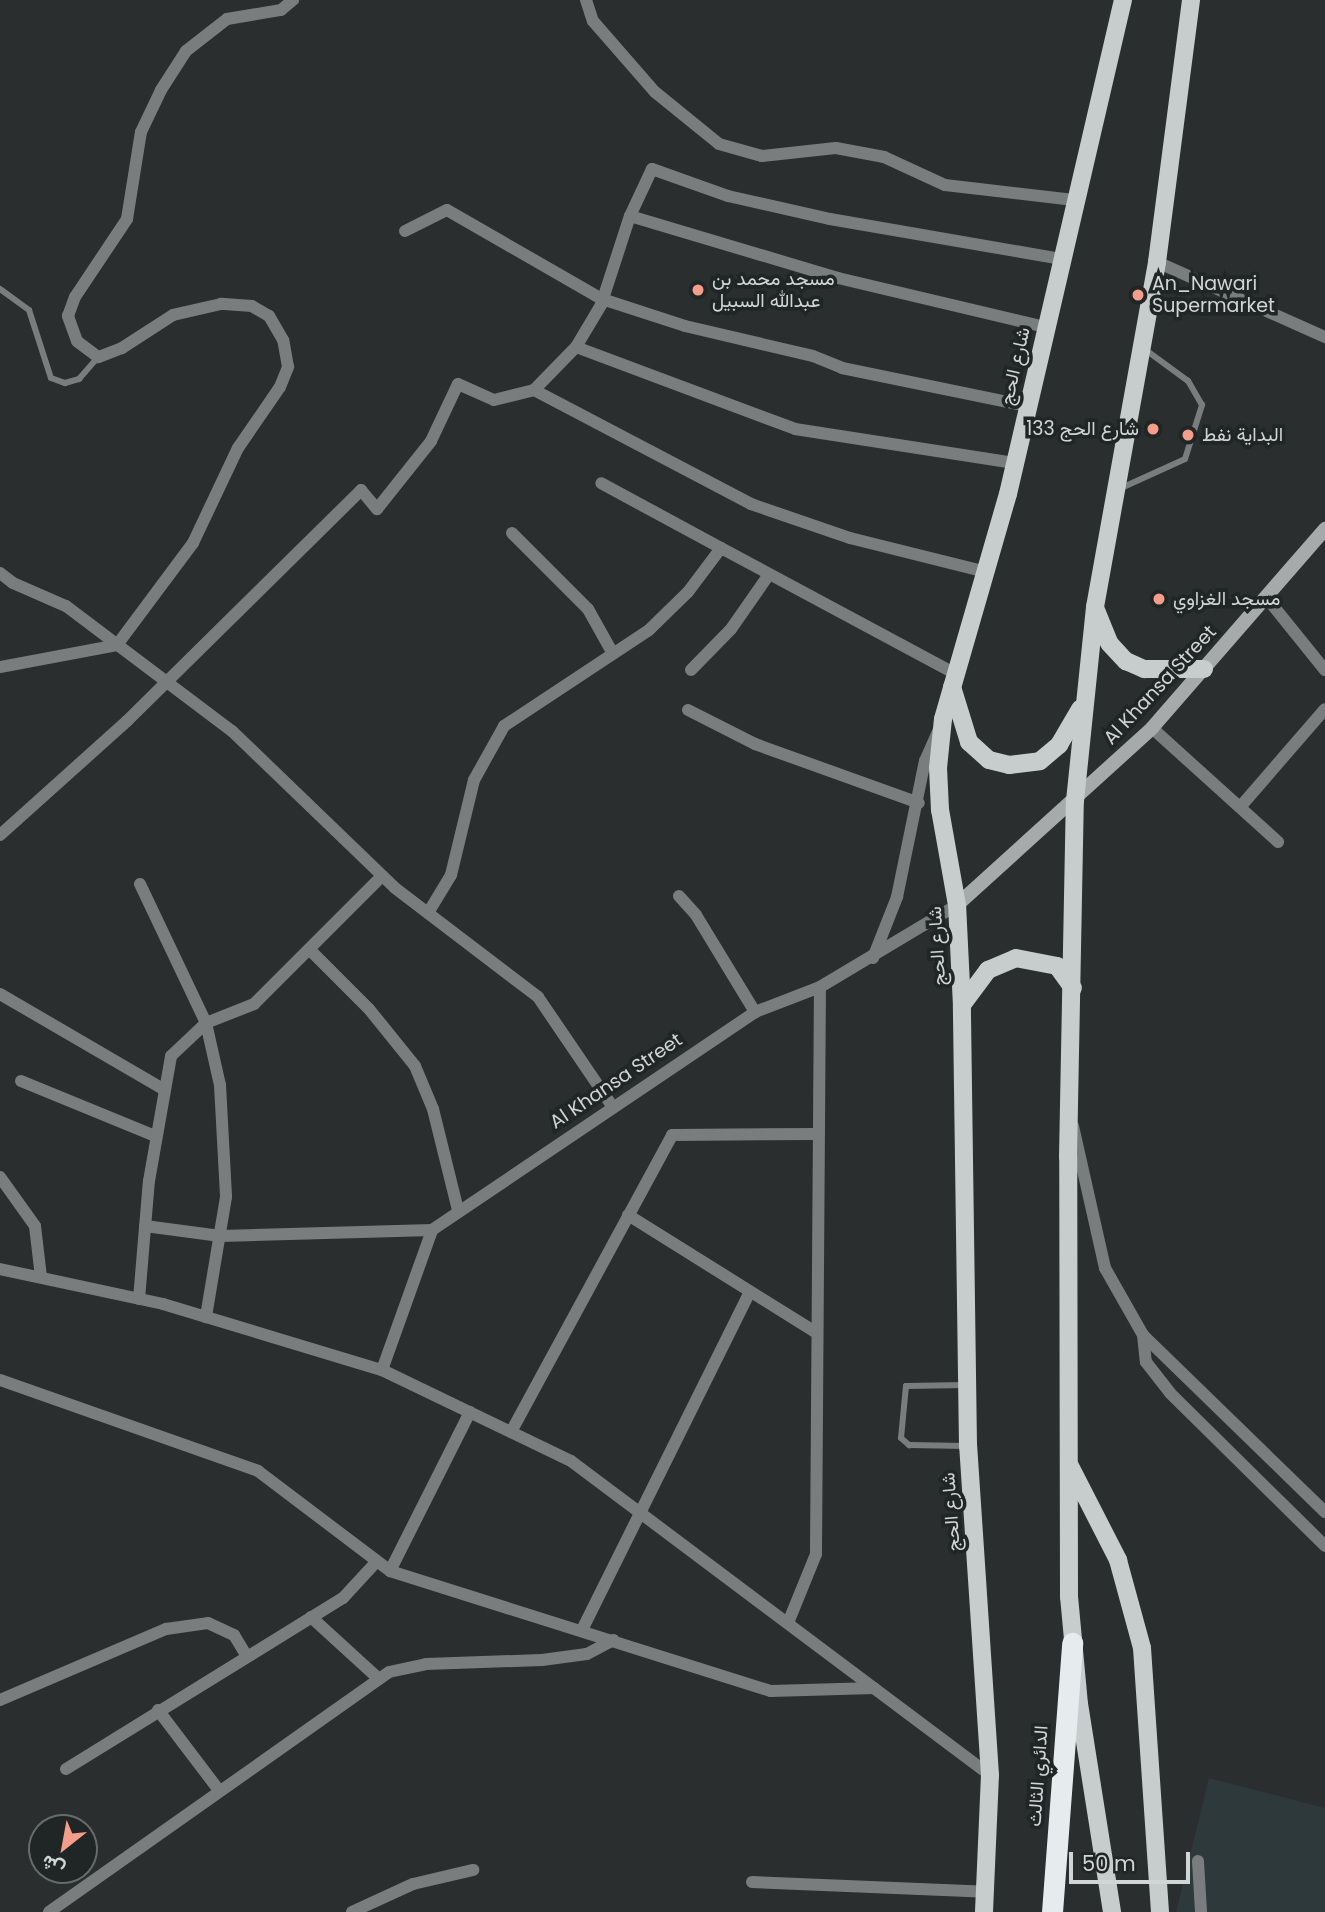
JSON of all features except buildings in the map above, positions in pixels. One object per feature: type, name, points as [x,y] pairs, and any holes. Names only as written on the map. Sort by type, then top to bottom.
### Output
[{"type":"highway","name":"الدائري الثالث","points":[[1052,1912],[1072,1643]]},
{"type":"main road","name":"شارع الحج","points":[[984,1912],[990,1775],[968,1446],[962,1006],[957,905],[940,810],[943,719],[986,572],[1014,463],[1074,200],[1124,0]]},
{"type":"main road","points":[[1112,1912],[1072,1643],[1070,1115],[1075,801],[1095,607],[1157,262],[1191,0]]},
{"type":"main road","points":[[1095,607],[1109,643],[1126,661],[1144,669],[1204,669]]},
{"type":"main road","points":[[954,681],[969,742],[989,760],[1009,765],[1040,761],[1059,745],[1084,703]]},
{"type":"main road","points":[[962,1006],[988,970],[1016,958],[1057,967],[1073,988]]},
{"type":"main road","points":[[1070,1466],[1118,1560],[1142,1648],[1160,1912]]},
{"type":"street","points":[[0,667],[117,645],[193,543],[238,448],[280,387],[288,367],[276,328],[269,316],[252,306],[221,304],[173,315],[122,348],[98,357],[77,341],[68,316],[75,298],[127,219],[142,132],[160,90],[186,51],[227,19],[281,10],[293,0]]},
{"type":"street","points":[[586,0],[593,21],[655,92],[719,144],[762,156],[836,148],[884,158],[945,185],[1074,200]]},
{"type":"street","points":[[0,835],[166,681],[361,489],[377,509],[431,441],[458,384],[494,400],[534,390],[576,347],[603,299],[630,216],[652,170],[728,196],[830,219],[1061,259]]},
{"type":"street","points":[[405,231],[446,210],[603,299],[685,326],[813,355],[842,368],[1027,407]]},
{"type":"street","points":[[630,216],[826,275],[1045,327]]},
{"type":"street","points":[[1157,262],[1325,337]]},
{"type":"street","points":[[576,347],[795,429],[1014,463]]},
{"type":"street","points":[[534,390],[751,504],[850,538],[986,572]]},
{"type":"street","points":[[601,483],[954,681]]},
{"type":"street","name":"Al Khansa Street","points":[[432,1230],[755,1012],[820,987],[873,958],[957,905],[1075,801],[1152,728],[1325,529]]},
{"type":"street","points":[[512,533],[579,600],[612,652]]},
{"type":"street","points":[[428,913],[451,875],[474,780],[504,726],[671,611],[721,548]]},
{"type":"street","points":[[0,573],[6,584],[66,606],[232,731],[382,876],[538,997],[612,1106]]},
{"type":"street","points":[[691,670],[731,629],[768,576]]},
{"type":"street","points":[[1266,597],[1325,670]]},
{"type":"street","points":[[1241,806],[1325,709]]},
{"type":"street","points":[[688,710],[755,744],[919,803]]},
{"type":"street","points":[[873,958],[897,897],[919,803],[925,761],[943,719]]},
{"type":"street","points":[[1152,728],[1278,842]]},
{"type":"street","points":[[139,1299],[155,1136],[171,1056],[206,1023],[254,1004],[382,876]]},
{"type":"street","points":[[140,884],[206,1023],[220,1085],[226,1197],[206,1317]]},
{"type":"street","points":[[679,896],[696,915],[755,1012]]},
{"type":"street","points":[[310,950],[369,1009],[415,1066],[433,1109],[458,1210]]},
{"type":"street","points":[[788,1623],[816,1554],[820,987]]},
{"type":"street","points":[[0,994],[163,1089]]},
{"type":"street","points":[[21,1081],[155,1136]]},
{"type":"street","points":[[1070,1115],[1105,1268],[1143,1335],[1325,1511]]},
{"type":"street","points":[[511,1432],[672,1135],[819,1134]]},
{"type":"street","points":[[0,1177],[35,1226],[41,1277]]},
{"type":"street","points":[[628,1215],[817,1334]]},
{"type":"street","points":[[145,1226],[219,1236],[432,1230],[382,1370]]},
{"type":"street","points":[[0,1269],[139,1299],[382,1370],[571,1461],[990,1775]]},
{"type":"street","points":[[582,1630],[750,1292]]},
{"type":"street","points":[[1143,1335],[1146,1362],[1170,1393],[1325,1546]]},
{"type":"street","points":[[0,1380],[258,1471],[390,1571],[771,1691],[874,1688]]},
{"type":"street","points":[[390,1571],[470,1412]]},
{"type":"street","points":[[66,1769],[246,1655],[343,1598],[377,1561]]},
{"type":"street","points":[[311,1617],[379,1679]]},
{"type":"street","points":[[0,1700],[166,1629],[208,1623],[234,1635],[246,1655]]},
{"type":"street","points":[[49,1912],[218,1789],[389,1672],[426,1664],[587,1654],[613,1640]]},
{"type":"street","points":[[158,1710],[218,1789]]},
{"type":"street","points":[[1198,1861],[1201,1912]]},
{"type":"street","points":[[352,1912],[413,1884],[473,1870]]},
{"type":"street","points":[[752,1882],[986,1892]]},
{"type":"lane","points":[[0,289],[29,310],[51,378],[65,383],[79,379],[98,357]]},
{"type":"lane","points":[[1114,491],[1185,459],[1202,405],[1188,381],[1141,346]]},
{"type":"lane","points":[[967,1385],[906,1386],[901,1438],[909,1445],[968,1446]]},
{"type":"shaded area","points":[[1209,1778],[1325,1808],[1325,1912],[1176,1912]]},
{"type":"place","name":"مسجد محمد بن عبدالله السبيل","points":[[698,290]]},
{"type":"place","name":"An_Nawari Supermarket","points":[[1138,295]]},
{"type":"place","name":"شارع الحج 133","points":[[1153,429]]},
{"type":"place","name":"البداية نفط","points":[[1188,435]]},
{"type":"place","name":"مسجد الغزاوي","points":[[1159,599]]}]
